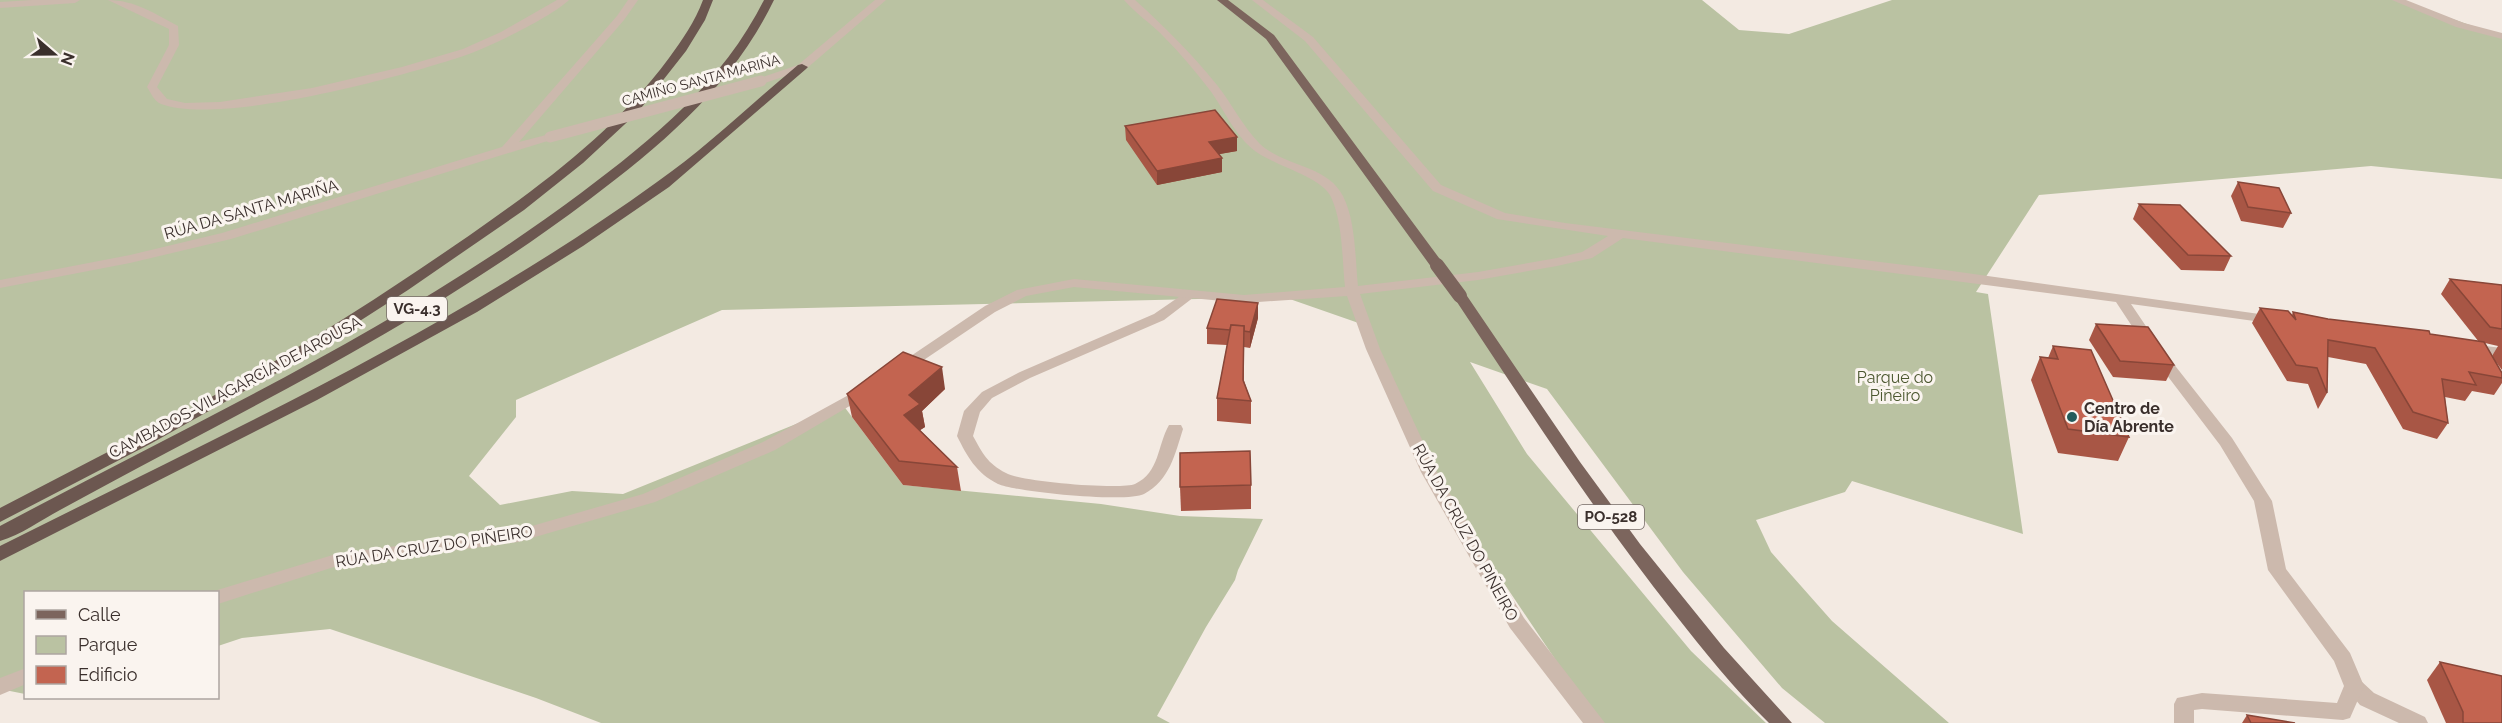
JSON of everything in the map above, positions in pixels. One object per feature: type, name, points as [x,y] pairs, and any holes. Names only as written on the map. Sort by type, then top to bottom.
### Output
[{"type":"highway","points":[[0,516],[233,392],[374,307],[488,230],[567,170],[615,128],[666,73],[690,36],[708,0]]},
{"type":"highway","name":"CAMBADOS-VILAGARCÍA DE AROUSA","points":[[0,534],[111,473],[303,374],[443,294],[553,222],[646,149],[707,92],[732,63],[752,33],[769,0]]},
{"type":"highway","points":[[0,555],[311,396],[471,309],[578,243],[664,184],[802,67]]},
{"type":"main road","name":"PO-528","points":[[1222,0],[1270,37],[1461,296],[1580,473],[1654,577],[1755,698],[1782,723]]},
{"type":"street","points":[[0,4],[75,0]]},
{"type":"street","points":[[113,0],[147,13],[174,28],[174,45],[152,87],[162,101],[187,108],[213,107],[330,88],[416,67],[465,52],[504,36],[564,0]]},
{"type":"street","points":[[507,148],[614,27],[634,2],[633,0]]},
{"type":"street","name":"CAMIÑO SANTA MARIÑA","points":[[507,148],[761,81],[802,67],[881,0]]},
{"type":"street","name":"RÚA DA CRUZ DO PIÑEIRO","points":[[1129,0],[1168,35],[1214,88],[1237,123],[1257,147],[1280,162],[1314,175],[1331,187],[1338,198],[1344,221],[1352,291],[1373,349],[1428,472],[1517,623],[1595,723]]},
{"type":"street","points":[[1257,0],[1309,39],[1437,188],[1502,216],[1621,234],[2290,322]]},
{"type":"street","points":[[2397,0],[2460,25],[2502,36]]},
{"type":"street","name":"RÚA DA SANTA MARIÑA","points":[[0,284],[194,245],[507,148]]},
{"type":"street","name":"RÚA DA CRUZ DO PIÑEIRO","points":[[219,597],[336,560],[519,536],[649,498],[769,446],[884,379],[990,309],[1022,293],[1074,283],[1244,299],[1352,291],[1478,276],[1557,262],[1587,255],[1621,234]]},
{"type":"street","points":[[1175,429],[1161,471],[1138,490],[1077,491],[1004,480],[979,463],[965,436],[972,411],[987,395],[1025,375],[1159,317],[1189,294]]},
{"type":"street","points":[[2121,299],[2152,346],[2226,442],[2263,501],[2277,570],[2343,658],[2354,686],[2367,699],[2418,723]]},
{"type":"street","points":[[2455,346],[2502,352]]},
{"type":"street","points":[[0,687],[24,676]]},
{"type":"street","points":[[2184,723],[2184,704],[2202,701],[2343,712],[2354,686]]},
{"type":"green space","name":"Parque do Piñeiro","points":[[0,0],[1702,0],[1739,30],[1789,34],[1892,0],[2397,0],[2502,36],[2502,179],[2371,166],[2039,195],[1976,292],[1988,294],[2023,534],[1852,481],[1845,492],[1756,520],[1771,552],[1832,621],[1949,723],[1825,723],[1782,688],[1683,572],[1547,389],[1470,362],[1527,454],[1691,651],[1766,723],[1598,723],[1429,472],[1370,327],[1284,297],[722,310],[516,400],[516,417],[469,476],[500,505],[572,491],[623,494],[843,405],[903,485],[1101,504],[1180,516],[1263,519],[1235,580],[1157,716],[1170,723],[601,723],[536,698],[330,629],[242,638],[219,646],[219,591],[24,591],[24,694],[0,689]]},
{"type":"building","points":[[1215,110],[1237,137],[1209,142],[1222,158],[1157,171],[1125,126]]},
{"type":"building","points":[[2238,182],[2279,188],[2291,213],[2248,207]]},
{"type":"building","points":[[2139,204],[2180,205],[2231,256],[2188,255]]},
{"type":"building","points":[[2450,279],[2502,285],[2502,329],[2490,327]]},
{"type":"building","points":[[1217,299],[1258,303],[1250,332],[1244,331],[1244,326],[1231,325],[1230,330],[1207,328]]},
{"type":"building","points":[[2260,308],[2288,311],[2296,320],[2293,312],[2328,319],[2429,331],[2430,334],[2484,342],[2502,373],[2502,378],[2469,372],[2476,385],[2442,379],[2448,423],[2413,412],[2375,348],[2328,340],[2327,393],[2317,368],[2296,365]]},
{"type":"building","points":[[2096,324],[2148,327],[2174,365],[2120,361]]},
{"type":"building","points":[[1231,325],[1244,326],[1243,380],[1251,401],[1217,398]]},
{"type":"building","points":[[2053,346],[2091,350],[2129,437],[2068,429],[2040,357],[2058,359]]},
{"type":"building","points":[[903,352],[942,367],[909,395],[920,404],[904,415],[957,467],[899,461],[847,394]]},
{"type":"building","points":[[1250,451],[1251,485],[1180,487],[1180,453]]},
{"type":"building","points":[[2440,662],[2502,676],[2502,723],[2463,723],[2463,712]]},
{"type":"building","points":[[2247,715],[2295,723],[2251,723]]},
{"type":"place","name":"Centro de Día Abrente","points":[[2072,417]]}]
